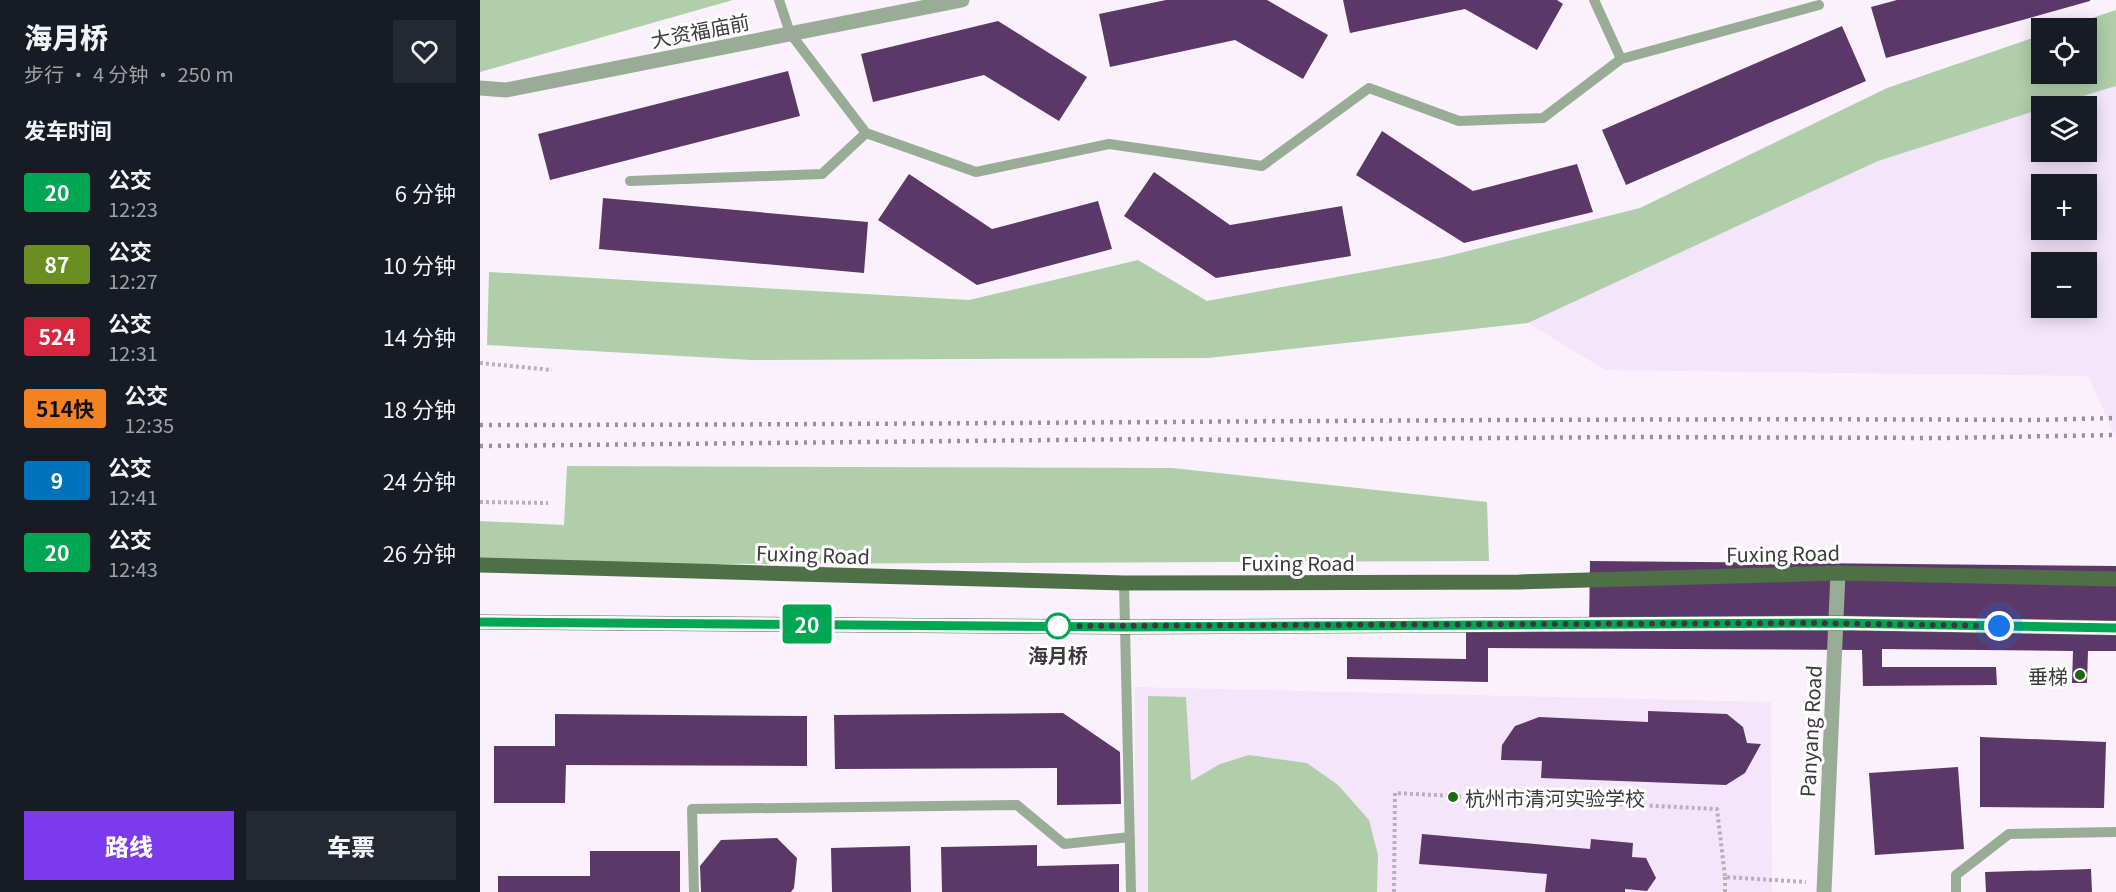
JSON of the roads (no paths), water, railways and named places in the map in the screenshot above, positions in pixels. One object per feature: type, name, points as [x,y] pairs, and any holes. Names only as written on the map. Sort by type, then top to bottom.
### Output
[{"type":"main road","name":"Fuxing Road","points":[[480,565],[1124,583],[1519,582],[1838,573],[2116,579]]},
{"type":"main road","points":[[480,622],[1125,627],[1836,623],[2116,628]]},
{"type":"street","name":"大资福庙前","points":[[480,88],[506,90],[962,0]]},
{"type":"street","name":"Panyang Road","points":[[1824,888],[1838,573]]},
{"type":"lane","points":[[779,0],[790,33],[866,133],[976,172],[1109,144],[1262,166],[1369,88],[1459,122],[1543,118],[1621,59],[1819,5]]},
{"type":"lane","points":[[1594,0],[1621,59]]},
{"type":"lane","points":[[630,181],[822,174],[866,133]]},
{"type":"lane","points":[[1124,583],[1131,892]]},
{"type":"lane","points":[[694,892],[692,809],[1017,805],[1064,844],[1130,837]]},
{"type":"lane","points":[[1956,892],[1956,875],[2009,834],[2116,832]]},
{"type":"railway","points":[[480,425],[2116,418]]},
{"type":"railway","points":[[480,446],[1149,439],[1942,438],[2116,435]]},
{"type":"place","name":"海月桥","points":[[1058,626]]},
{"type":"place","name":"垂梯","points":[[2080,675]]},
{"type":"place","name":"杭州市清河实验学校","points":[[1453,797]]}]
